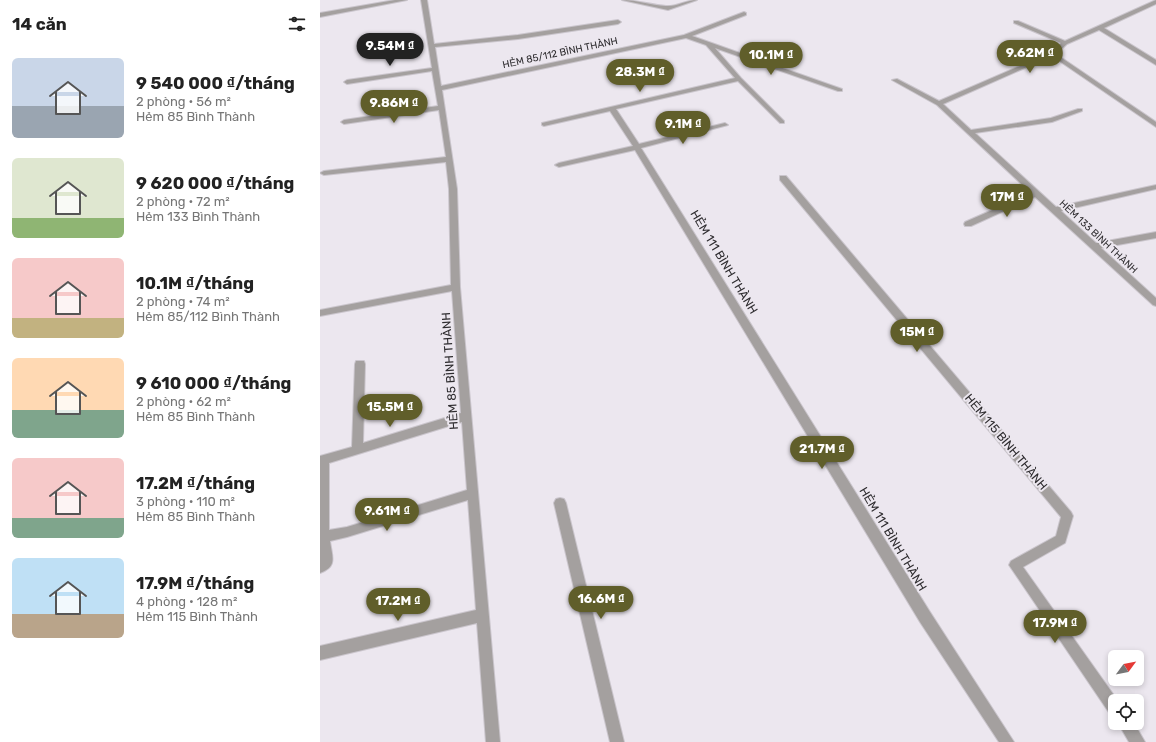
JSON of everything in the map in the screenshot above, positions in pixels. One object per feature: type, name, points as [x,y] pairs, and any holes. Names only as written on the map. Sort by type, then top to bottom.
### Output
[{"type":"street","points":[[320,15],[404,0]]},
{"type":"street","name":"HẺM 85 BÌNH THÀNH","points":[[424,0],[453,189],[456,287],[493,742]]},
{"type":"street","points":[[624,0],[668,8],[694,0]]},
{"type":"street","points":[[938,104],[1052,54],[1065,43],[1156,2]]},
{"type":"street","name":"HẺM 85/112 BÌNH THÀNH","points":[[438,89],[686,36],[744,14]]},
{"type":"street","points":[[431,46],[518,37],[618,22]]},
{"type":"street","points":[[1016,22],[1065,43]]},
{"type":"street","points":[[1099,27],[1156,63]]},
{"type":"street","points":[[686,36],[840,90]]},
{"type":"street","points":[[708,44],[739,79],[782,122]]},
{"type":"street","points":[[1052,54],[1156,125]]},
{"type":"street","points":[[347,82],[435,69]]},
{"type":"street","points":[[544,124],[739,79]]},
{"type":"street","name":"HẺM 133 BÌNH THÀNH","points":[[895,80],[938,104],[971,132],[1156,303]]},
{"type":"street","points":[[344,122],[441,108]]},
{"type":"street","points":[[612,109],[637,146]]},
{"type":"street","points":[[971,132],[999,126],[1052,120],[1080,110]]},
{"type":"street","points":[[559,165],[725,125]]},
{"type":"street","name":"HẺM 111 BÌNH THÀNH","points":[[637,146],[926,617],[1007,742]]},
{"type":"street","points":[[324,173],[449,159]]},
{"type":"street","name":"HẺM 115 BÌNH THÀNH","points":[[783,178],[1067,516],[1061,538],[1015,565],[1108,699]]},
{"type":"street","points":[[1055,210],[1156,187]]},
{"type":"street","points":[[968,224],[1038,193]]},
{"type":"street","points":[[1094,246],[1156,234]]},
{"type":"street","points":[[320,313],[456,287]]},
{"type":"street","points":[[357,450],[360,364]]},
{"type":"street","points":[[320,567],[328,562],[324,537],[322,461],[466,416]]},
{"type":"street","points":[[324,537],[347,532],[473,493]]},
{"type":"street","points":[[560,503],[617,742]]},
{"type":"street","points":[[320,653],[482,615]]},
{"type":"street","points":[[1130,730],[1138,742]]}]
